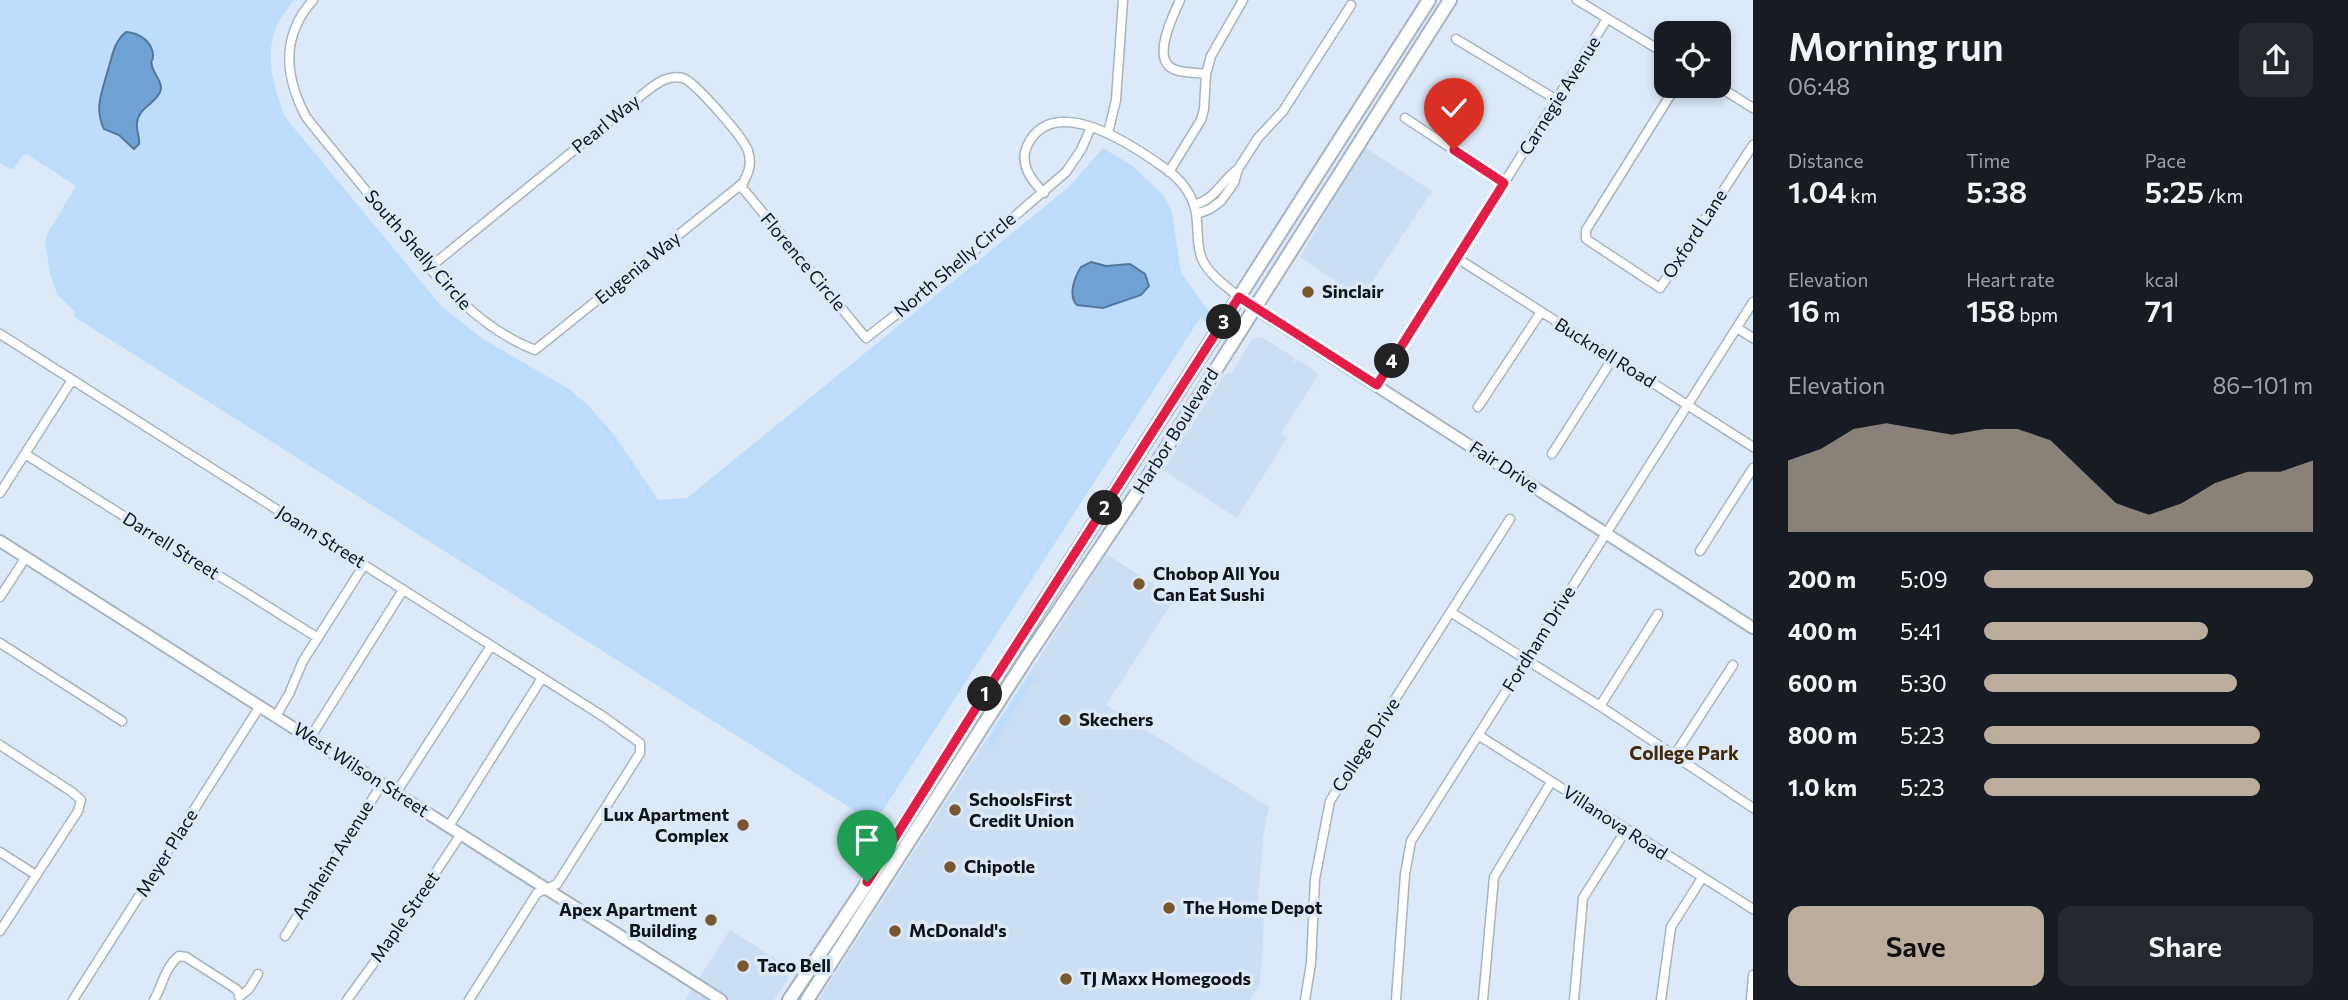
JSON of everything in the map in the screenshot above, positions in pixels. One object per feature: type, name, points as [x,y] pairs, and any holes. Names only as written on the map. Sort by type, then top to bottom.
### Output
[{"type":"main road","name":"Harbor Boulevard","points":[[789,1000],[872,876],[953,743],[1429,0]]},
{"type":"main road","name":"Harbor Boulevard","points":[[807,1000],[1026,659],[1149,475],[1450,0]]},
{"type":"main road","points":[[1239,297],[1254,307]]},
{"type":"street","name":"South Shelly Circle","points":[[313,0],[295,29],[289,56],[289,76],[306,117],[453,296],[485,322],[535,350]]},
{"type":"street","points":[[1108,133],[1116,100],[1123,0]]},
{"type":"street","points":[[1180,0],[1167,32],[1164,56],[1167,65],[1176,70],[1206,74]]},
{"type":"street","points":[[1170,172],[1200,120],[1204,109],[1206,74],[1213,51],[1242,0]]},
{"type":"street","points":[[1577,0],[1654,47]]},
{"type":"street","points":[[1195,210],[1234,183],[1238,169],[1258,138],[1283,111],[1351,5]]},
{"type":"street","name":"Carnegie Avenue","points":[[1377,385],[1607,19]]},
{"type":"street","points":[[1456,39],[1557,100]]},
{"type":"street","name":"Pearl Way","points":[[429,268],[648,90],[667,78],[680,78],[695,85],[743,142],[748,150],[750,169],[740,185]]},
{"type":"street","points":[[1731,94],[1753,108]]},
{"type":"street","name":"Oxford Lane","points":[[1668,98],[1586,230],[1586,239],[1660,288],[1753,145]]},
{"type":"street","points":[[1405,118],[1504,183]]},
{"type":"street","points":[[1044,192],[1028,173],[1025,160],[1029,142],[1039,129],[1055,121],[1069,122],[1108,133],[1170,172],[1184,186],[1195,210],[1198,246],[1203,261],[1214,275],[1239,297]]},
{"type":"street","name":"North Shelly Circle","points":[[866,338],[1044,192],[1073,162],[1091,127]]},
{"type":"street","name":"Florence Circle","points":[[740,185],[866,338]]},
{"type":"street","name":"Eugenia Way","points":[[535,350],[740,185]]},
{"type":"street","name":"Bucknell Road","points":[[1457,258],[1753,447]]},
{"type":"street","name":"Fordham Drive","points":[[1396,1000],[1408,848],[1420,825],[1753,302]]},
{"type":"street","name":"Fair Drive","points":[[1254,307],[1753,628]]},
{"type":"street","points":[[1478,407],[1541,312]]},
{"type":"street","points":[[1737,328],[1753,338]]},
{"type":"street","name":"Joann Street","points":[[0,334],[640,743],[640,753],[556,884],[547,889]]},
{"type":"street","points":[[1552,454],[1613,358]]},
{"type":"street","points":[[0,493],[72,380]]},
{"type":"street","name":"Darrell Street","points":[[25,454],[318,638]]},
{"type":"street","points":[[1700,551],[1753,468]]},
{"type":"street","name":"College Drive","points":[[1305,1000],[1311,963],[1315,879],[1330,801],[1510,519]]},
{"type":"street","name":"West Wilson Street","points":[[0,541],[722,1000]]},
{"type":"street","points":[[0,597],[26,557]]},
{"type":"street","points":[[276,716],[303,661],[364,565]]},
{"type":"street","points":[[310,738],[403,590]]},
{"type":"street","points":[[1452,613],[1752,805]]},
{"type":"street","points":[[1600,706],[1658,614]]},
{"type":"street","points":[[0,643],[122,721]]},
{"type":"street","points":[[396,793],[491,646]]},
{"type":"street","points":[[1674,756],[1733,664]]},
{"type":"street","points":[[449,826],[542,678]]},
{"type":"street","name":"Meyer Place","points":[[73,1000],[260,706]]},
{"type":"street","name":"Villanova Road","points":[[1478,734],[1753,909]]},
{"type":"street","points":[[0,746],[81,800],[78,811],[0,931]]},
{"type":"street","points":[[1483,1000],[1494,877],[1551,782]]},
{"type":"street","name":"Anaheim Avenue","points":[[285,936],[382,783]]},
{"type":"street","points":[[1574,1000],[1583,898],[1626,830]]},
{"type":"street","name":"Maple Street","points":[[347,1000],[395,934],[461,834]]},
{"type":"street","points":[[0,852],[36,875]]},
{"type":"street","points":[[1661,1000],[1671,927],[1702,878]]},
{"type":"street","points":[[469,1000],[537,893],[547,889]]},
{"type":"street","points":[[154,1000],[160,982],[174,959],[179,956],[186,957],[236,989],[239,998],[249,989],[258,974]]},
{"type":"street","points":[[1751,1000],[1753,975]]},
{"type":"shaded area","points":[[0,0],[294,0],[278,23],[271,47],[274,83],[285,117],[442,307],[483,339],[569,389],[589,406],[615,436],[658,500],[687,498],[1070,186],[1103,148],[1133,166],[1163,195],[1172,212],[1181,273],[1212,316],[1207,323],[1200,318],[883,810],[877,815],[865,817],[73,316],[75,312],[57,294],[45,242],[76,186],[27,154],[23,155],[14,168],[10,169],[0,163]]},
{"type":"shaded area","points":[[126,32],[140,36],[150,46],[152,66],[161,85],[158,96],[138,118],[139,144],[134,149],[119,135],[104,129],[99,108],[114,51]]},
{"type":"shaded area","points":[[1364,147],[1432,191],[1361,298],[1300,257]]},
{"type":"shaded area","points":[[1091,262],[1106,266],[1130,264],[1145,274],[1149,286],[1141,295],[1103,308],[1077,305],[1072,292],[1074,281],[1081,267]]},
{"type":"shaded area","points":[[1261,337],[1295,358],[1292,364],[1297,359],[1319,374],[1281,433],[1287,438],[1237,518],[1163,470],[1226,373],[1231,374],[1252,339]]},
{"type":"shaded area","points":[[1106,554],[1175,598],[1106,705],[1269,807],[1263,837],[1257,913],[1264,918],[1260,984],[1250,1000],[818,1000]]},
{"type":"shaded area","points":[[1029,675],[1039,681],[1038,683],[1033,681],[993,745],[988,743],[988,739]]},
{"type":"shaded area","points":[[730,930],[793,970],[774,1000],[685,1000]]},
{"type":"place","name":"Sinclair","points":[[1308,292]]},
{"type":"place","name":"Chobop All You Can Eat Sushi","points":[[1139,584]]},
{"type":"place","name":"Skechers","points":[[1065,720]]},
{"type":"place","name":"SchoolsFirst Credit Union","points":[[955,810]]},
{"type":"place","name":"Lux Apartment Complex","points":[[743,825]]},
{"type":"place","name":"Chipotle","points":[[950,867]]},
{"type":"place","name":"The Home Depot","points":[[1169,908]]},
{"type":"place","name":"Apex Apartment Building","points":[[711,920]]},
{"type":"place","name":"McDonald's","points":[[895,931]]},
{"type":"place","name":"Taco Bell","points":[[743,966]]},
{"type":"place","name":"TJ Maxx Homegoods","points":[[1066,979]]},
{"type":"district","name":"College Park","points":[[1684,753]]},
{"type":"route","points":[[867,882],[1239,297],[1377,385],[1504,183],[1454,150]]}]
